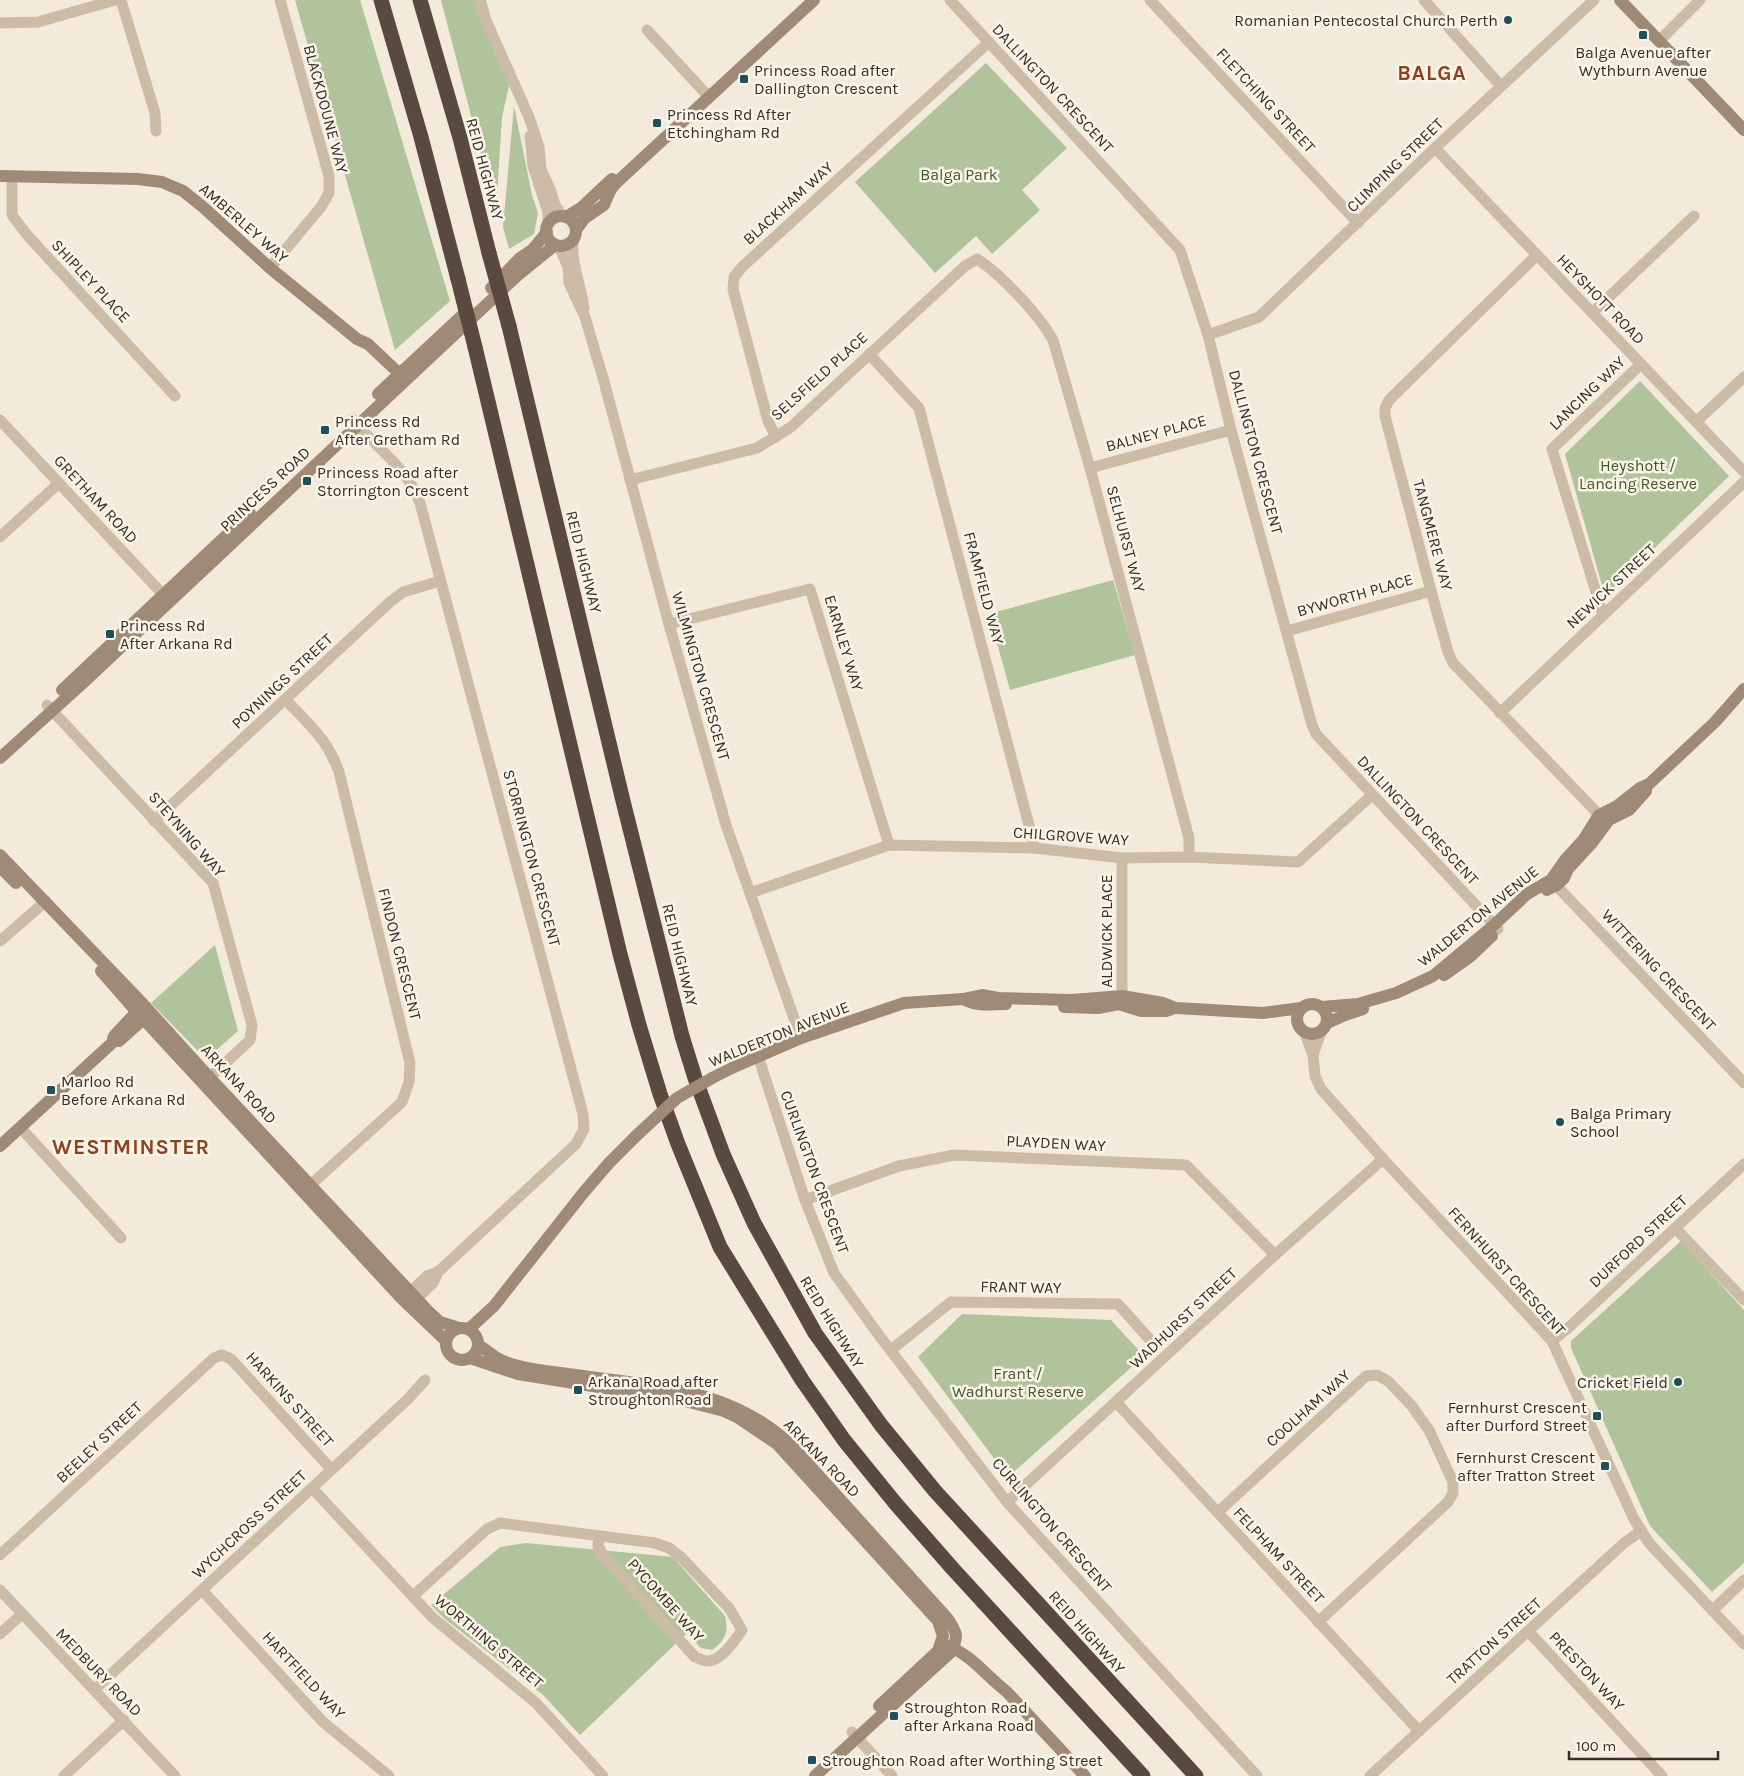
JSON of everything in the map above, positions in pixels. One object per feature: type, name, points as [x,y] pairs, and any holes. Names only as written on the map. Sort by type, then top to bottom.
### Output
[{"type":"highway","points":[[381,0],[421,137],[458,279],[639,1025],[678,1144],[720,1247],[802,1380],[844,1440],[896,1504],[953,1569],[1143,1776]]},
{"type":"highway","name":"REID HIGHWAY","points":[[420,0],[460,138],[509,326],[623,801],[682,1036],[716,1136],[754,1223],[815,1333],[881,1425],[935,1491],[1196,1776]]},
{"type":"street","points":[[0,23],[38,22],[115,0]]},
{"type":"street","points":[[122,0],[155,113],[156,131]]},
{"type":"street","name":"BLACKDOUNE WAY","points":[[270,268],[321,207],[329,193],[329,176],[280,0]]},
{"type":"street","points":[[477,0],[529,117],[539,147],[541,169],[555,205],[565,217],[573,222],[575,236]]},
{"type":"street","points":[[529,117],[533,166],[548,212],[547,228],[549,240],[557,245],[565,246],[575,236],[584,218],[604,205],[616,183],[804,0]]},
{"type":"street","points":[[547,228],[556,217],[565,217],[581,208],[814,0]]},
{"type":"street","name":"DALLINGTON CRESCENT","points":[[950,0],[1180,250],[1208,335],[1232,430],[1316,734],[1496,927]]},
{"type":"street","name":"FLETCHING STREET","points":[[1150,0],[1358,223]]},
{"type":"street","points":[[1424,0],[1501,86]]},
{"type":"street","name":"CLIMPING STREET","points":[[1208,335],[1259,317],[1435,148],[1594,0]]},
{"type":"street","points":[[1620,0],[1662,37],[1744,118]]},
{"type":"street","points":[[1632,0],[1744,130]]},
{"type":"street","points":[[1662,37],[1700,0]]},
{"type":"street","points":[[647,30],[707,95]]},
{"type":"street","name":"BLACKHAM WAY","points":[[776,437],[768,421],[733,289],[734,277],[742,267],[989,42]]},
{"type":"street","name":"HEYSHOTT ROAD","points":[[1435,148],[1744,472]]},
{"type":"street","name":"AMBERLEY WAY","points":[[6,176],[138,179],[162,182],[183,191],[270,268],[357,339],[368,344],[399,380]]},
{"type":"street","name":"SHIPLEY PLACE","points":[[6,176],[12,215],[28,236],[175,396]]},
{"type":"street","points":[[1592,313],[1694,216]]},
{"type":"street","name":"PRINCESS ROAD","points":[[0,758],[166,598],[399,380],[520,258],[532,250],[547,228]]},
{"type":"street","name":"WILMINGTON CRESCENT","points":[[575,236],[572,258],[582,293],[585,317],[669,624],[726,825],[801,1038]]},
{"type":"street","name":"WILMINGTON CRESCENT","points":[[557,245],[568,267],[569,284],[585,317]]},
{"type":"street","name":"PRINCESS ROAD","points":[[399,380],[534,261],[557,245]]},
{"type":"street","name":"TANGMERE WAY","points":[[1537,255],[1389,400],[1385,408],[1385,416],[1431,591],[1448,652],[1453,663],[1603,819]]},
{"type":"street","name":"SELSFIELD PLACE","points":[[630,480],[756,448],[776,437],[791,427],[965,266],[977,259]]},
{"type":"street","name":"SELHURST WAY","points":[[977,259],[998,275],[1045,326],[1053,340],[1090,468],[1189,838],[1189,857]]},
{"type":"street","name":"FRAMFIELD WAY","points":[[869,354],[920,408],[1035,848]]},
{"type":"street","name":"LANCING WAY","points":[[1603,615],[1552,449],[1641,364]]},
{"type":"street","points":[[1696,422],[1744,377]]},
{"type":"street","name":"GRETHAM ROAD","points":[[0,420],[166,598]]},
{"type":"street","name":"STORRINGTON CRESCENT","points":[[355,422],[405,475],[417,495],[583,1114],[584,1129],[576,1144],[438,1272],[426,1276],[410,1299]]},
{"type":"street","name":"BALNEY PLACE","points":[[1090,468],[1232,430]]},
{"type":"street","name":"NEWICK STREET","points":[[1500,714],[1744,482]]},
{"type":"street","points":[[0,537],[59,483]]},
{"type":"street","name":"POYNINGS STREET","points":[[154,821],[390,602],[403,592],[440,581]]},
{"type":"street","name":"EARNLEY WAY","points":[[669,624],[810,589],[889,845]]},
{"type":"street","name":"BYWORTH PLACE","points":[[1287,631],[1431,591]]},
{"type":"street","name":"WALDERTON AVENUE","points":[[1322,1007],[1358,1004],[1396,993],[1433,976],[1554,882],[1603,819],[1635,804],[1645,793],[1649,784],[1720,716],[1744,689]]},
{"type":"street","name":"FINDON CRESCENT","points":[[286,700],[323,739],[333,755],[339,772],[410,1063],[409,1082],[402,1102],[307,1188]]},
{"type":"street","name":"WALDERTON AVENUE","points":[[1720,716],[1744,700]]},
{"type":"street","name":"PRINCESS ROAD","points":[[0,747],[50,708]]},
{"type":"street","name":"STEYNING WAY","points":[[50,708],[213,884],[252,1025],[250,1040],[207,1081]]},
{"type":"street","name":"CHILGROVE WAY","points":[[750,893],[889,845],[1035,848],[1122,858],[1189,857],[1298,862],[1372,795]]},
{"type":"street","name":"ARKANA ROAD","points":[[0,855],[410,1299],[446,1341]]},
{"type":"street","name":"ALDWICK PLACE","points":[[1122,858],[1122,1000]]},
{"type":"street","name":"ARKANA ROAD","points":[[0,867],[43,903]]},
{"type":"street","name":"WITTERING CRESCENT","points":[[1554,882],[1744,1084]]},
{"type":"street","points":[[0,941],[43,903]]},
{"type":"street","name":"WALDERTON AVENUE","points":[[1324,1027],[1354,1011],[1403,996],[1458,967],[1472,956],[1496,927]]},
{"type":"street","name":"WALDERTON AVENUE","points":[[478,1342],[494,1306],[584,1192],[636,1136],[678,1098],[734,1067],[801,1038],[904,1003],[982,996],[1034,1002],[1122,1000],[1163,1003],[1176,1008],[1263,1013],[1301,1008]]},
{"type":"street","points":[[1311,1003],[1322,1007],[1326,1011],[1324,1027],[1313,1034],[1300,1027],[1298,1013],[1301,1008],[1311,1003]]},
{"type":"street","points":[[0,1146],[112,1043],[114,1036],[144,1012]]},
{"type":"street","name":"WALDERTON AVENUE","points":[[1263,1013],[1300,1027]]},
{"type":"street","name":"FERNHURST CRESCENT","points":[[1300,1027],[1313,1055],[1315,1076],[1321,1089],[1383,1159],[1552,1341],[1634,1520],[1649,1543],[1744,1644]]},
{"type":"street","name":"FERNHURST CRESCENT","points":[[1313,1055],[1324,1027]]},
{"type":"street","name":"CURLINGTON CRESCENT","points":[[758,1056],[805,1200],[834,1273],[1007,1502],[1257,1776]]},
{"type":"street","points":[[20,1127],[121,1238]]},
{"type":"street","name":"PLAYDEN WAY","points":[[805,1200],[899,1166],[954,1155],[1186,1165],[1275,1255]]},
{"type":"street","name":"WADHURST STREET","points":[[1007,1502],[1275,1255],[1383,1159]]},
{"type":"street","name":"DURFORD STREET","points":[[1552,1341],[1676,1229],[1744,1164]]},
{"type":"street","points":[[1676,1229],[1744,1300]]},
{"type":"street","name":"ARKANA ROAD","points":[[410,1299],[440,1322],[464,1328]]},
{"type":"street","name":"FRANT WAY","points":[[891,1350],[951,1302],[1118,1304],[1152,1342]]},
{"type":"street","name":"WALDERTON AVENUE","points":[[464,1328],[494,1306]]},
{"type":"street","points":[[464,1328],[476,1335],[478,1342],[475,1355],[461,1360],[452,1357],[447,1350],[446,1341],[453,1330],[464,1328]]},
{"type":"street","name":"ARKANA ROAD","points":[[478,1342],[498,1358],[540,1370],[688,1391],[717,1399],[746,1412],[768,1426],[793,1447],[948,1619],[950,1640]]},
{"type":"street","name":"HARKINS STREET","points":[[222,1355],[231,1359],[331,1469]]},
{"type":"street","name":"BEELEY STREET","points":[[0,1555],[214,1358],[222,1355]]},
{"type":"street","name":"ARKANA ROAD","points":[[470,1358],[518,1374],[685,1401],[711,1407],[738,1417],[777,1444],[938,1621],[950,1640],[967,1647],[984,1662],[1002,1681],[1007,1692],[1085,1776]]},
{"type":"street","name":"COOLHAM WAY","points":[[1218,1512],[1366,1376],[1377,1375],[1388,1381],[1411,1405],[1428,1430],[1453,1482],[1453,1493],[1448,1502],[1318,1622]]},
{"type":"street","name":"WYCHCROSS STREET","points":[[94,1690],[408,1399],[425,1380]]},
{"type":"street","name":"FELPHAM STREET","points":[[1116,1402],[1419,1731]]},
{"type":"street","name":"WORTHING STREET","points":[[312,1488],[432,1618],[536,1702],[597,1774]]},
{"type":"street","name":"PYCOMBE WAY","points":[[413,1596],[487,1529],[500,1523],[655,1543],[669,1548],[681,1557],[729,1608],[742,1630],[730,1647],[714,1660],[705,1662],[695,1657],[604,1557],[598,1546],[599,1536]]},
{"type":"street","name":"TRATTON STREET","points":[[1370,1776],[1624,1543],[1641,1531]]},
{"type":"street","points":[[1713,1610],[1744,1580]]},
{"type":"street","name":"MEDBURY ROAD","points":[[0,1590],[124,1720],[174,1776]]},
{"type":"street","name":"HARTFIELD WAY","points":[[202,1590],[323,1722],[388,1776]]},
{"type":"street","points":[[0,1634],[22,1614]]},
{"type":"street","name":"PRESTON WAY","points":[[1529,1632],[1662,1776]]},
{"type":"street","points":[[816,1776],[854,1735],[950,1640]]},
{"type":"street","points":[[64,1776],[124,1720]]},
{"type":"street","points":[[804,1776],[854,1735]]},
{"type":"street","points":[[854,1735],[892,1776]]},
{"type":"green space","points":[[295,0],[360,0],[450,301],[395,350]]},
{"type":"green space","points":[[441,0],[486,0],[509,86],[502,117],[496,212]]},
{"type":"green space","name":"Balga Park","points":[[986,63],[1067,148],[1022,190],[1040,210],[992,254],[976,236],[935,273],[855,182]]},
{"type":"green space","points":[[514,106],[532,195],[538,213],[534,234],[509,249],[503,227]]},
{"type":"green space","name":"Heyshott / Lancing Reserve","points":[[1640,381],[1729,476],[1605,596],[1565,454]]},
{"type":"green space","points":[[1113,580],[1135,655],[1010,690],[989,614]]},
{"type":"green space","points":[[215,945],[238,1031],[213,1053],[199,1052],[151,1003]]},
{"type":"green space","points":[[1681,1241],[1744,1310],[1744,1563],[1712,1592],[1650,1526],[1571,1348],[1571,1341]]},
{"type":"green space","name":"Frant / Wadhurst Reserve","points":[[962,1314],[1111,1320],[1144,1356],[1008,1477],[918,1357]]},
{"type":"green space","points":[[526,1543],[673,1557],[725,1616],[725,1636],[712,1650],[701,1648],[687,1633],[580,1735],[543,1695],[445,1619],[431,1605],[500,1547]]},
{"type":"place","name":"Romanian Pentecostal Church Perth","points":[[1508,20]]},
{"type":"place","name":"Balga Avenue after Wythburn Avenue","points":[[1643,35]]},
{"type":"place","name":"Princess Road after Dallington Crescent","points":[[744,79]]},
{"type":"place","name":"Princess Rd After Etchingham Rd","points":[[657,123]]},
{"type":"place","name":"Princess Rd After Gretham Rd","points":[[325,430]]},
{"type":"place","name":"Princess Road after Storrington Crescent","points":[[307,481]]},
{"type":"place","name":"Princess Rd After Arkana Rd","points":[[110,634]]},
{"type":"place","name":"Marloo Rd Before Arkana Rd","points":[[51,1090]]},
{"type":"place","name":"Balga Primary School","points":[[1560,1122]]},
{"type":"place","name":"Cricket Field","points":[[1678,1382]]},
{"type":"place","name":"Arkana Road after Stroughton Road","points":[[578,1390]]},
{"type":"place","name":"Fernhurst Crescent after Durford Street","points":[[1597,1416]]},
{"type":"place","name":"Fernhurst Crescent after Tratton Street","points":[[1605,1466]]},
{"type":"place","name":"Stroughton Road after Arkana Road","points":[[894,1716]]},
{"type":"place","name":"Stroughton Road after Worthing Street","points":[[812,1760]]},
{"type":"district","name":"BALGA","points":[[1432,73]]},
{"type":"district","name":"WESTMINSTER","points":[[131,1147]]}]
